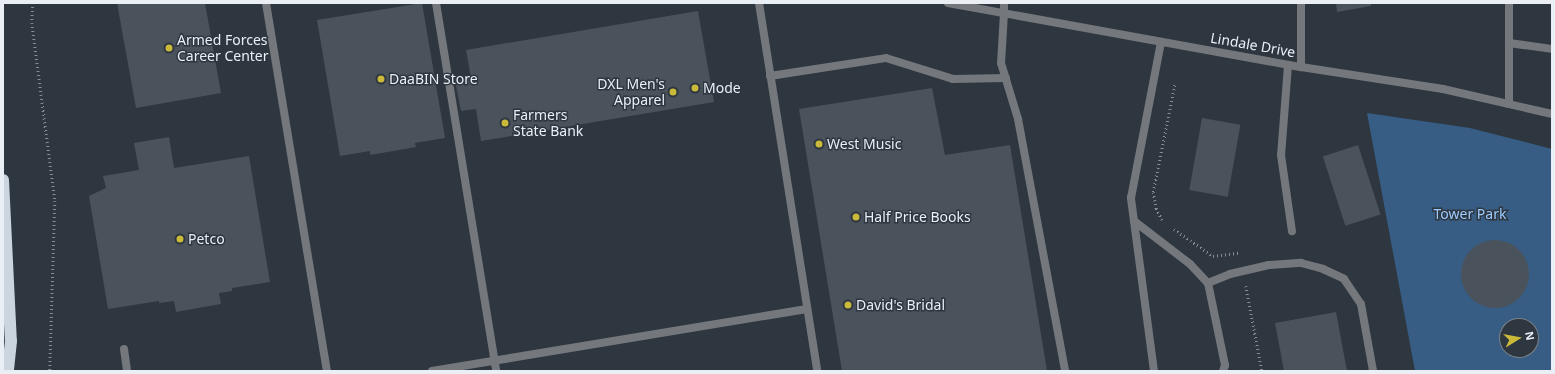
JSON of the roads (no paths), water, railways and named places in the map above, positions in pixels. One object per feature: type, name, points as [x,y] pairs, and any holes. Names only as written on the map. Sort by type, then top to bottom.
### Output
[{"type":"highway","points":[[3,180],[11,341],[8,371]]},
{"type":"street","points":[[266,3],[327,371]]},
{"type":"street","points":[[436,3],[496,371]]},
{"type":"street","points":[[759,3],[817,371]]},
{"type":"street","name":"Lindale Drive","points":[[948,3],[1301,68],[1443,89],[1552,114]]},
{"type":"street","points":[[1004,3],[1002,63],[1018,118],[1065,371]]},
{"type":"street","points":[[1301,3],[1301,68]]},
{"type":"street","points":[[1509,3],[1509,104]]},
{"type":"street","points":[[1154,371],[1131,198],[1161,42]]},
{"type":"street","points":[[1509,43],[1552,49]]},
{"type":"street","points":[[770,76],[886,58],[953,79],[1006,78]]},
{"type":"street","points":[[1288,65],[1281,155],[1292,231]]},
{"type":"street","points":[[1134,221],[1190,264],[1208,283],[1225,365],[1223,371]]},
{"type":"street","points":[[1208,283],[1243,271],[1269,265],[1301,263],[1323,269],[1344,279],[1361,304],[1373,371]]},
{"type":"street","points":[[432,371],[807,309]]},
{"type":"street","points":[[124,349],[127,371]]},
{"type":"place","name":"Armed Forces Career Center","points":[[169,48]]},
{"type":"place","name":"DaaBIN Store","points":[[381,79]]},
{"type":"place","name":"Mode","points":[[695,88]]},
{"type":"place","name":"DXL Men's Apparel","points":[[673,92]]},
{"type":"place","name":"Farmers State Bank","points":[[505,123]]},
{"type":"place","name":"West Music","points":[[819,144]]},
{"type":"place","name":"Half Price Books","points":[[856,217]]},
{"type":"place","name":"Petco","points":[[180,239]]},
{"type":"place","name":"David's Bridal","points":[[848,305]]},
{"type":"park label","name":"Tower Park","points":[[1470,214]]}]
